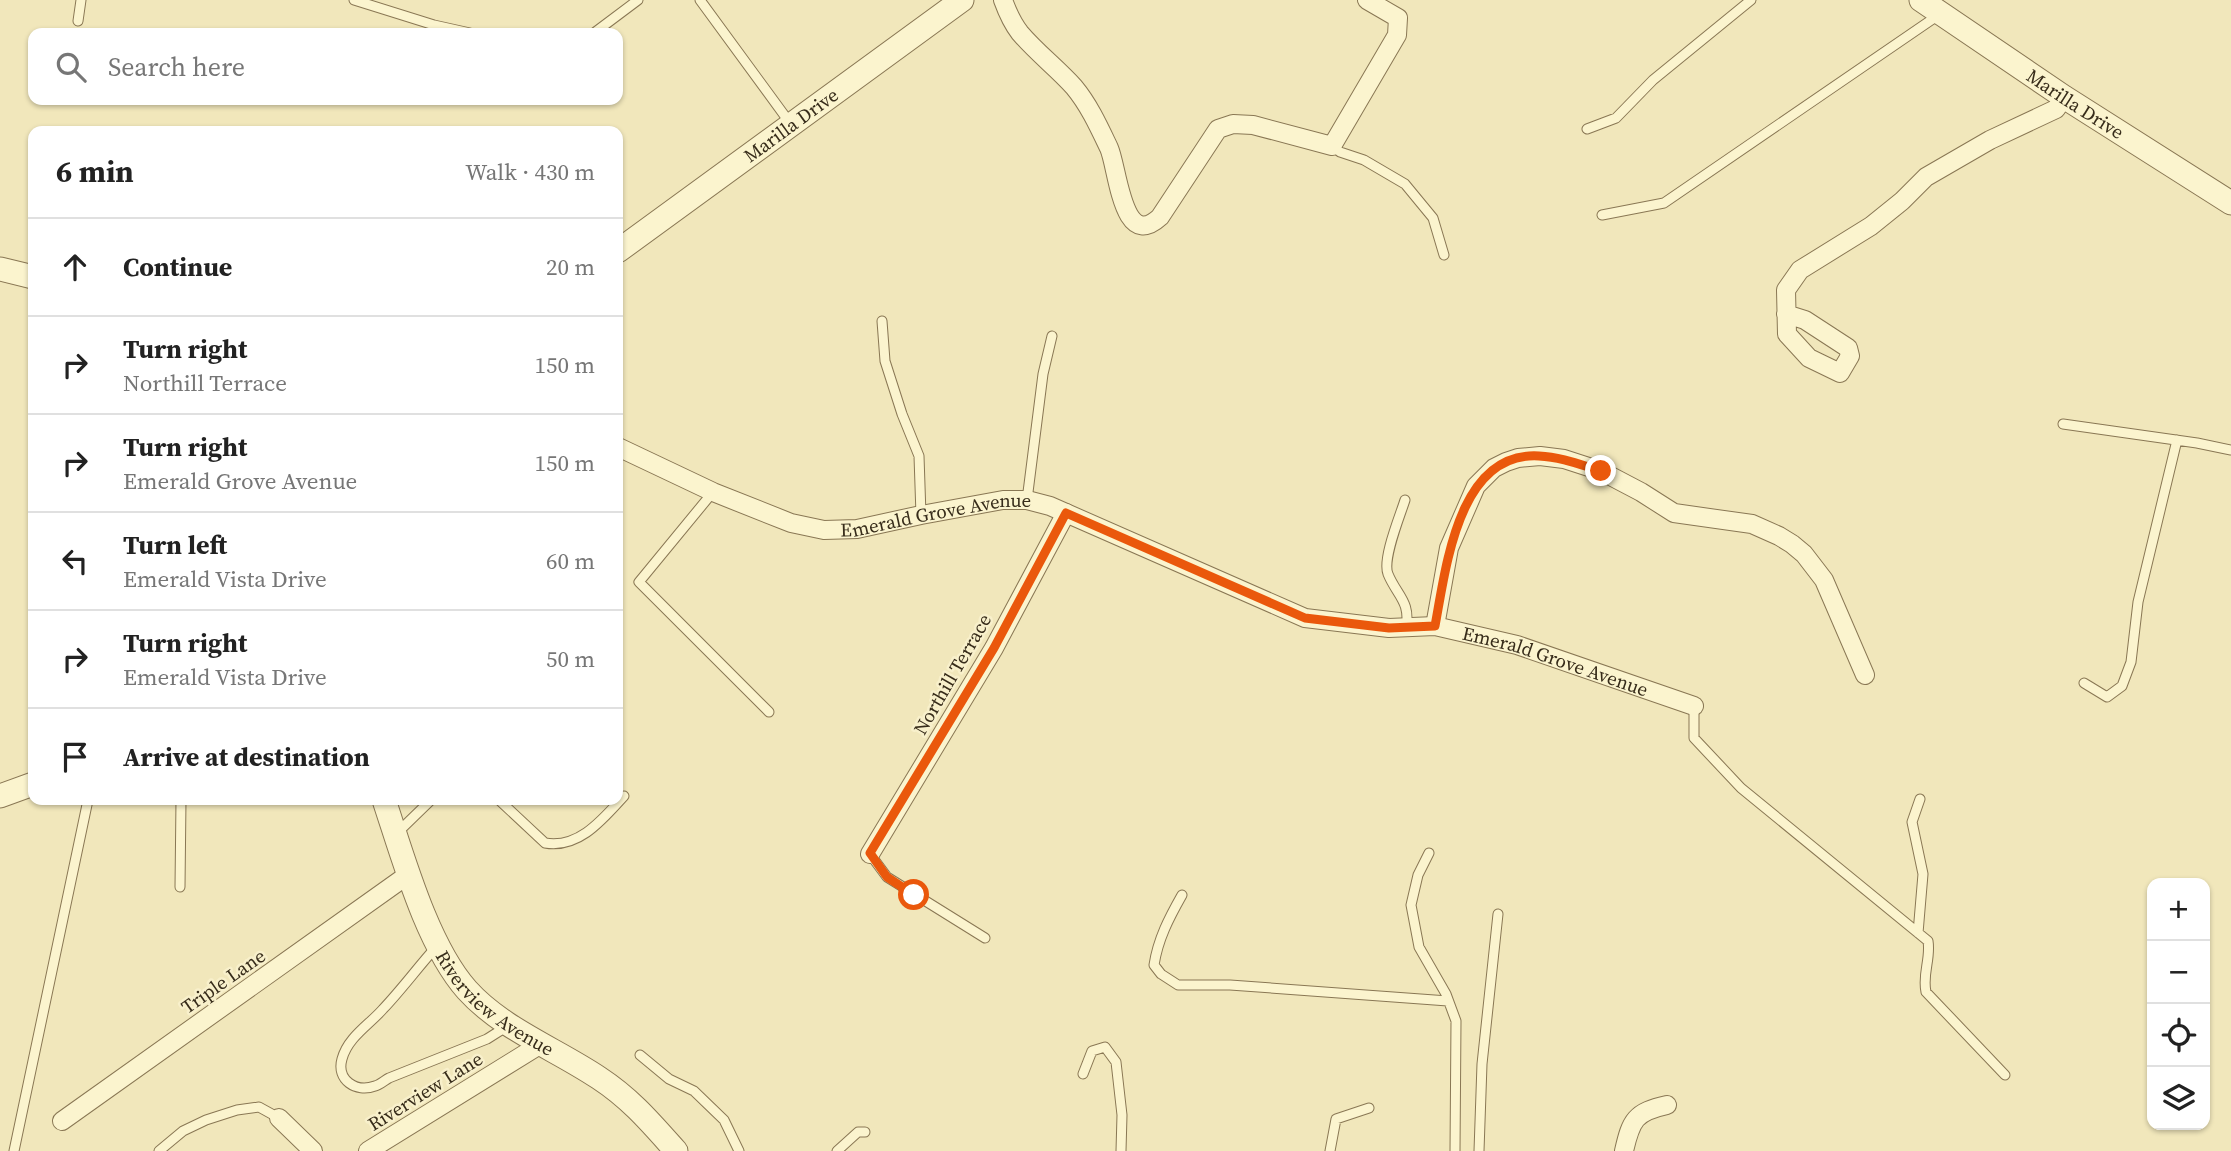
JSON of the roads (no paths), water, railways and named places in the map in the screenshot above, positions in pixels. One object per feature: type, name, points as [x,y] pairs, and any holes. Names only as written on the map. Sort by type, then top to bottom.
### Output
[{"type":"street","points":[[1003,0],[1018,32],[1073,87],[1088,106],[1111,151],[1124,206],[1130,218],[1139,224],[1153,224],[1160,217],[1219,129],[1233,124],[1253,125],[1332,146],[1397,35],[1398,18],[1367,0]]},
{"type":"street","name":"Marilla Drive","points":[[1921,0],[2064,97],[2231,203]]},
{"type":"street","name":"Marilla Drive","points":[[623,247],[954,2]]},
{"type":"street","points":[[1786,314],[1786,290],[1800,270],[1871,226],[1926,177],[1990,140],[2056,109],[2064,97]]},
{"type":"street","points":[[0,269],[28,276]]},
{"type":"street","name":"Emerald Grove Avenue","points":[[623,449],[713,492],[791,523],[824,530],[857,529],[921,514],[1003,500],[1027,500],[1050,506],[1305,618],[1406,629],[1435,626],[1517,645],[1693,706]]},
{"type":"street","points":[[1435,626],[1450,548],[1476,486],[1494,468],[1506,462],[1540,456],[1564,459],[1601,471],[1674,513],[1752,524],[1792,544],[1810,561],[1824,580],[1865,675]]},
{"type":"street","name":"Northill Terrace","points":[[870,853],[994,648],[1066,513]]},
{"type":"street","points":[[0,796],[28,786]]},
{"type":"street","name":"Riverview Avenue","points":[[386,805],[409,874],[438,945],[454,974],[467,990],[489,1011],[600,1078],[631,1100],[676,1151]]},
{"type":"street","name":"Triple Lane","points":[[62,1122],[409,874]]},
{"type":"street","name":"Riverview Lane","points":[[368,1151],[541,1044]]},
{"type":"street","points":[[1624,1151],[1636,1117],[1646,1110],[1667,1105]]},
{"type":"street","points":[[279,1118],[313,1151]]},
{"type":"lane","points":[[78,21],[81,0]]},
{"type":"lane","points":[[354,0],[448,28]]},
{"type":"lane","points":[[601,28],[638,0]]},
{"type":"lane","points":[[700,0],[791,124]]},
{"type":"lane","points":[[1587,129],[1616,118],[1653,80],[1751,0]]},
{"type":"lane","points":[[1602,215],[1664,203],[1941,13]]},
{"type":"lane","points":[[1332,146],[1340,152],[1364,160],[1405,184],[1433,218],[1444,254]]},
{"type":"lane","points":[[882,321],[885,361],[919,456],[921,514]]},
{"type":"lane","points":[[1027,500],[1043,374],[1052,337]]},
{"type":"lane","points":[[2063,424],[2231,450]]},
{"type":"lane","points":[[2084,683],[2107,697],[2122,686],[2131,662],[2138,602],[2176,440]]},
{"type":"lane","points":[[713,492],[639,582],[769,712]]},
{"type":"lane","points":[[1405,500],[1387,562],[1387,573],[1409,616],[1406,629]]},
{"type":"lane","points":[[1693,706],[1694,738],[1741,788],[1928,941],[1930,953],[1923,980],[1926,992],[2005,1075]]},
{"type":"lane","points":[[1917,933],[1923,874],[1912,822],[1920,799]]},
{"type":"lane","points":[[14,1151],[87,805]]},
{"type":"lane","points":[[180,887],[181,805]]},
{"type":"lane","points":[[396,835],[426,805]]},
{"type":"lane","points":[[504,805],[545,843],[554,845],[573,840],[598,825],[616,805]]},
{"type":"lane","points":[[870,853],[887,877],[985,938]]},
{"type":"lane","points":[[1429,853],[1418,875],[1411,905],[1419,947],[1456,1021],[1455,1151]]},
{"type":"lane","points":[[1182,895],[1166,925],[1154,965],[1160,974],[1178,985],[1230,985],[1448,1001]]},
{"type":"lane","points":[[1479,1151],[1482,1064],[1498,914]]},
{"type":"lane","points":[[438,945],[382,1011],[351,1041],[342,1059],[341,1070],[347,1082],[357,1088],[375,1086],[487,1039],[510,1024]]},
{"type":"lane","points":[[1083,1074],[1092,1051],[1105,1047],[1116,1062],[1122,1115],[1121,1151]]},
{"type":"lane","points":[[640,1055],[669,1079],[694,1091],[724,1120],[739,1151]]},
{"type":"lane","points":[[159,1151],[183,1131],[237,1110],[259,1107],[279,1118]]},
{"type":"lane","points":[[1330,1151],[1336,1119],[1369,1108]]},
{"type":"lane","points":[[837,1151],[858,1132],[864,1132]]}]
